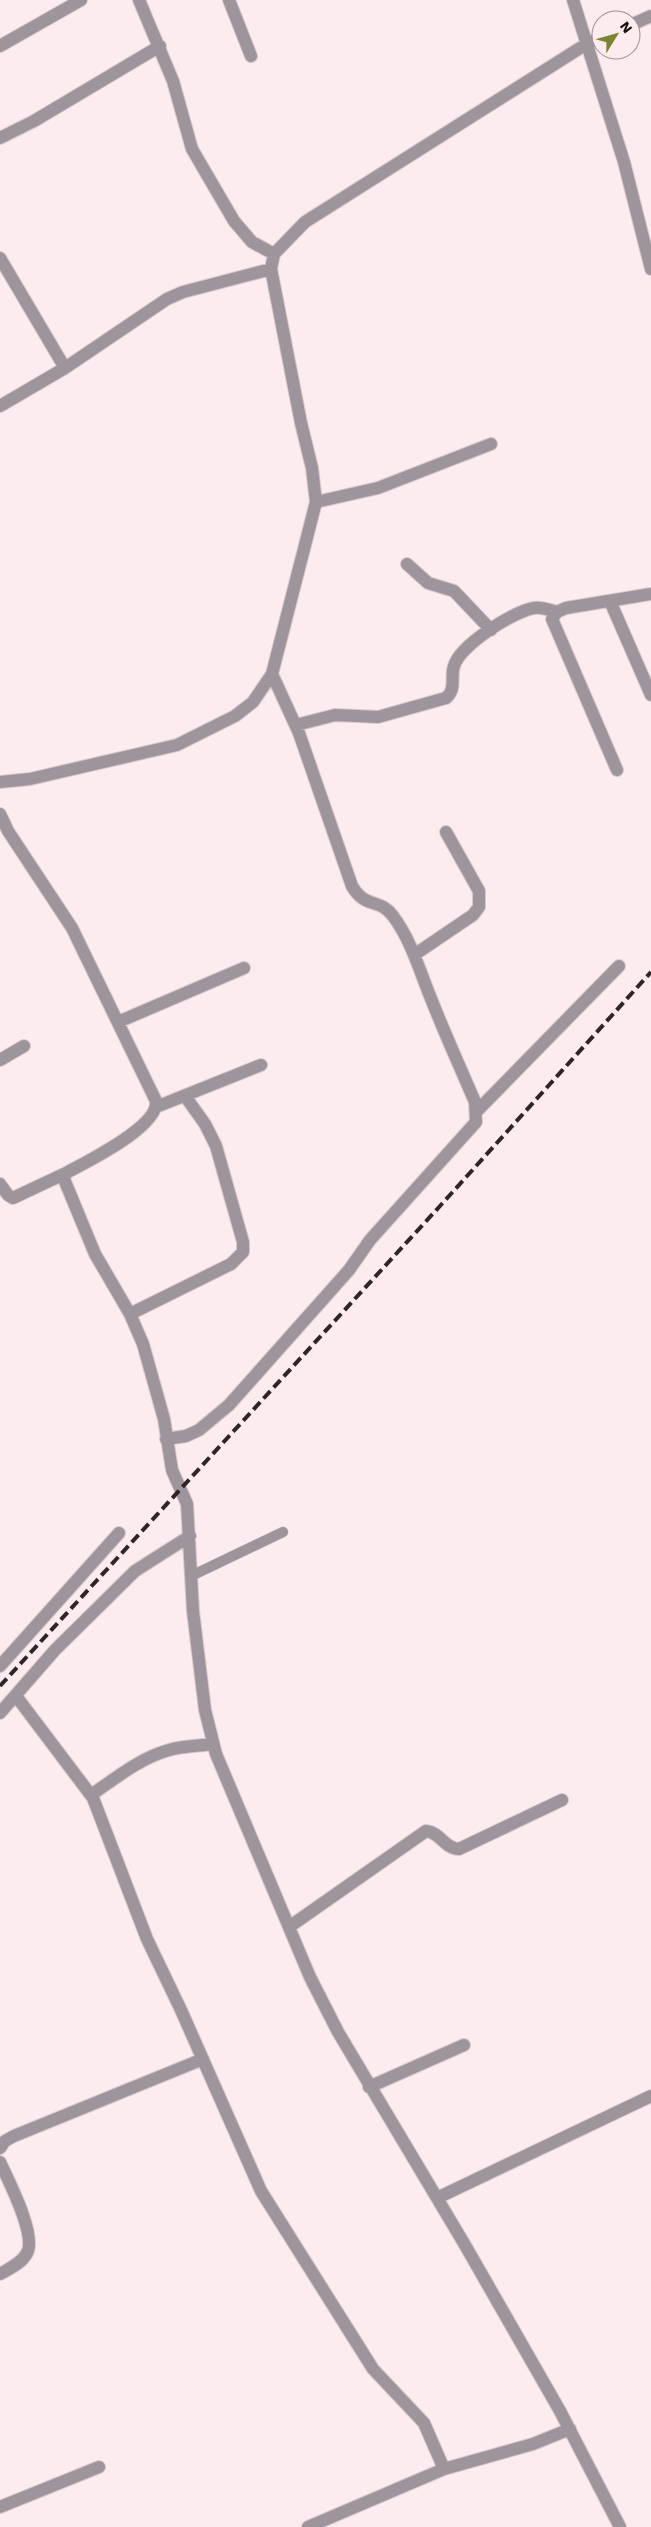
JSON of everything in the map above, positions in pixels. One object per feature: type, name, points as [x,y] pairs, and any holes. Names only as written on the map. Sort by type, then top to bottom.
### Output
[{"type":"street","points":[[0,46],[81,0]]},
{"type":"street","points":[[139,0],[160,46],[173,81],[192,149],[234,221],[252,242],[274,254]]},
{"type":"street","points":[[229,0],[251,56]]},
{"type":"street","points":[[574,0],[624,162],[651,269]]},
{"type":"street","points":[[0,782],[30,779],[177,745],[235,716],[253,702],[272,674],[316,502],[312,468],[270,269],[274,254],[305,222],[591,42]]},
{"type":"street","points":[[0,138],[34,121],[160,46]]},
{"type":"street","points":[[0,258],[65,368]]},
{"type":"street","points":[[0,406],[65,368],[167,299],[183,292],[270,269]]},
{"type":"street","points":[[316,502],[378,488],[491,444]]},
{"type":"street","points":[[407,564],[428,583],[454,591],[491,630]]},
{"type":"street","points":[[296,724],[335,715],[378,716],[446,698],[453,689],[454,666],[458,658],[468,647],[491,630],[519,614],[534,608],[557,612],[651,594]]},
{"type":"street","points":[[610,601],[651,695]]},
{"type":"street","points":[[557,612],[553,616],[552,623],[617,770]]},
{"type":"street","points":[[166,1439],[186,1436],[199,1430],[230,1405],[349,1270],[370,1240],[476,1122],[477,1111],[414,955],[392,915],[378,904],[366,902],[357,895],[352,886],[296,724],[272,674]]},
{"type":"street","points":[[0,814],[11,836],[72,928],[153,1094],[156,1107],[152,1116],[130,1135],[66,1173],[13,1198],[0,1184]]},
{"type":"street","points":[[414,955],[474,915],[479,907],[480,891],[446,832]]},
{"type":"street","points":[[477,1111],[619,966]]},
{"type":"street","points":[[118,1022],[244,968]]},
{"type":"street","points":[[0,1060],[24,1046]]},
{"type":"street","points":[[156,1107],[261,1065]]},
{"type":"street","points":[[130,1314],[231,1264],[243,1252],[243,1242],[216,1146],[205,1124],[185,1096]]},
{"type":"street","points":[[66,1173],[64,1183],[84,1230],[130,1314],[143,1344],[164,1419],[172,1470],[187,1504],[193,1611],[205,1710],[213,1744],[310,1977],[369,2086],[437,2198],[570,2429],[620,2527]]},
{"type":"street","points":[[0,1666],[119,1533]]},
{"type":"street","points":[[0,1713],[55,1650],[135,1571],[190,1536]]},
{"type":"street","points":[[16,1696],[91,1795],[147,1939],[203,2059],[248,2165],[265,2198],[373,2368],[424,2423],[444,2469]]},
{"type":"street","points":[[91,1795],[141,1761],[156,1754],[171,1749],[213,1744]]},
{"type":"street","points":[[288,1927],[426,1831],[434,1833],[449,1847],[459,1849],[562,1800]]},
{"type":"street","points":[[369,2086],[464,2045]]},
{"type":"street","points":[[0,2148],[14,2136],[203,2059]]},
{"type":"street","points":[[437,2198],[651,2096]]},
{"type":"street","points":[[0,2162],[24,2221],[30,2247],[27,2254],[19,2262],[0,2274]]},
{"type":"street","points":[[308,2527],[330,2523],[444,2469],[533,2444],[570,2429]]},
{"type":"street","points":[[0,2507],[99,2467]]},
{"type":"lane","points":[[191,1576],[283,1532]]},
{"type":"railway","points":[[0,1686],[440,1206],[651,972]]}]
